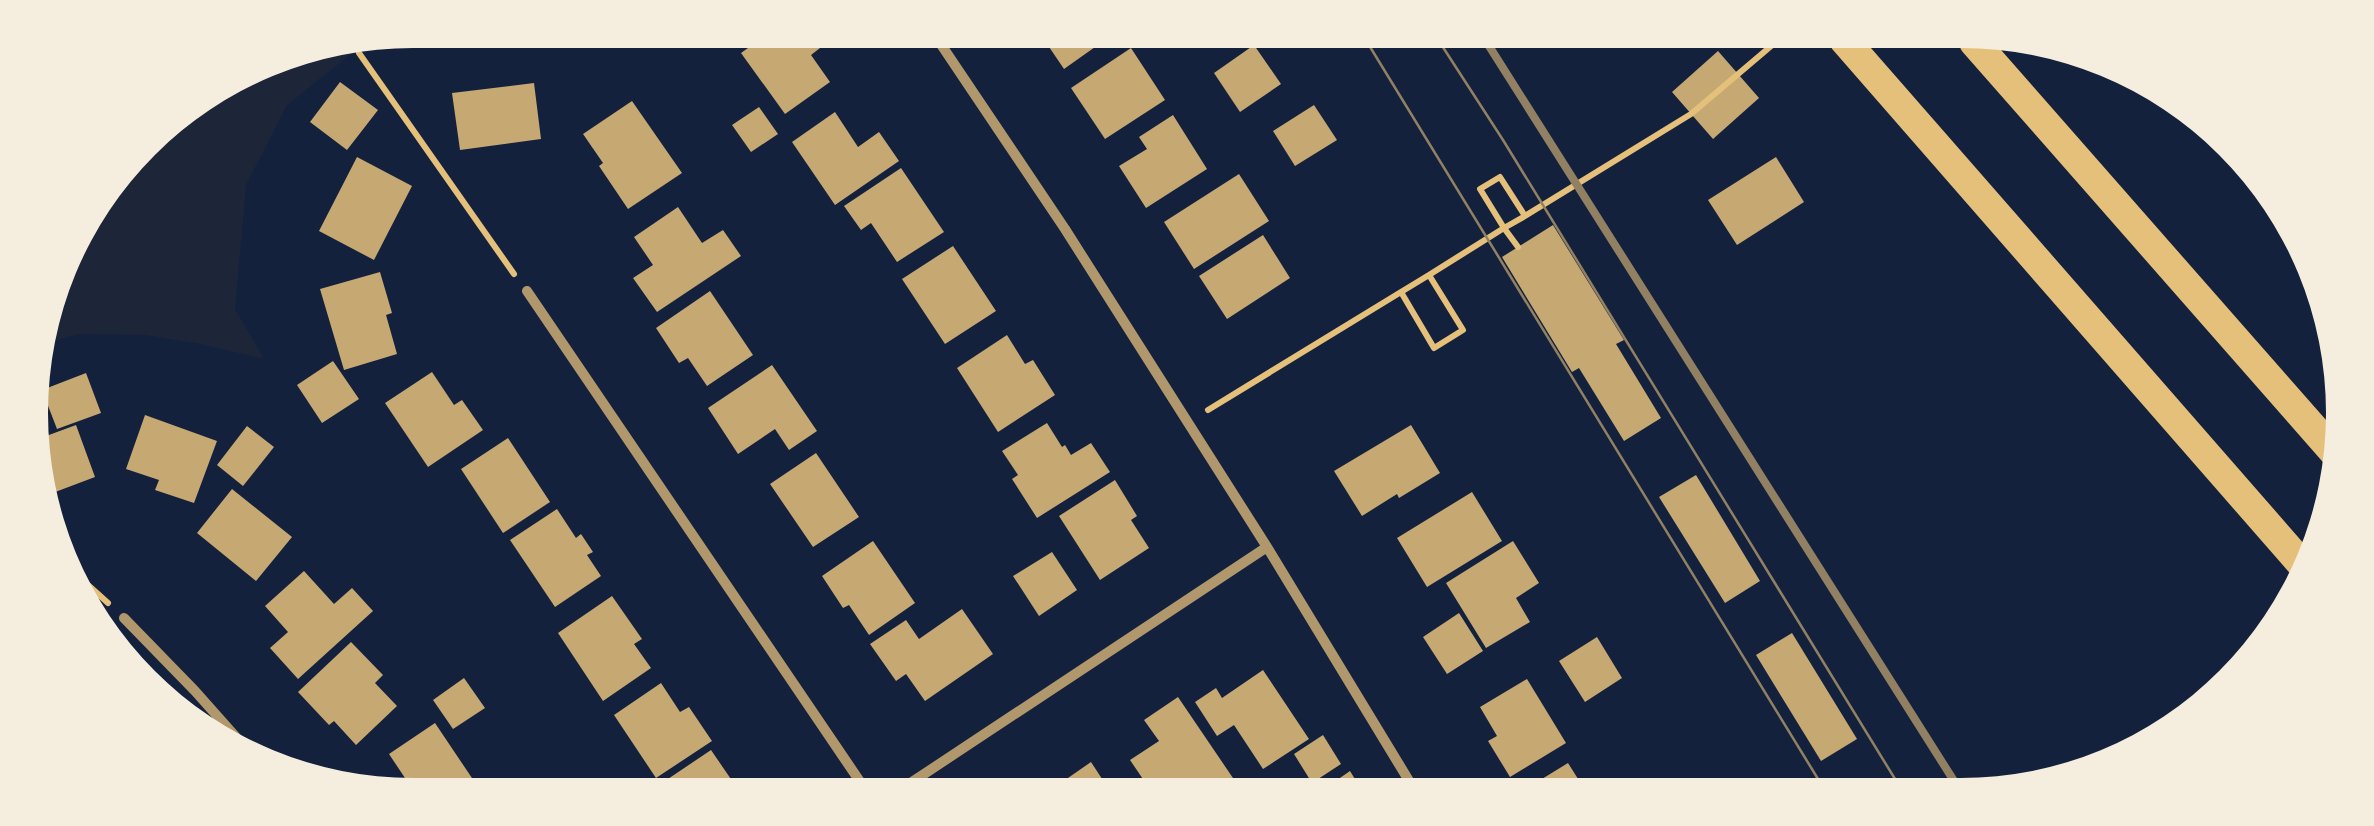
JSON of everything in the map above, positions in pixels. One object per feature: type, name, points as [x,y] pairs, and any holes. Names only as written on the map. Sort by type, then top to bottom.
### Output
[{"type":"highway","points":[[1851,48],[2297,558]]},
{"type":"highway","points":[[1979,48],[2325,443]]},
{"type":"street","points":[[943,48],[1065,229],[1267,547],[1407,778]]},
{"type":"street","points":[[526,291],[858,778]]},
{"type":"street","points":[[918,778],[1267,547]]},
{"type":"street","points":[[124,618],[230,730]]},
{"type":"path","points":[[1187,423],[1690,114],[1769,48]]},
{"type":"path","points":[[358,52],[526,291]]},
{"type":"path","points":[[1518,247],[1480,190],[1500,177],[1525,216]]},
{"type":"path","points":[[1401,292],[1434,348],[1463,330],[1429,275]]},
{"type":"path","points":[[92,589],[124,618]]},
{"type":"shaded area","points":[[352,53],[287,105],[246,185],[235,309],[264,359],[146,335],[79,334],[55,341],[75,273],[96,230],[138,172],[190,123],[230,96],[273,75]]},
{"type":"building","points":[[748,48],[820,48],[811,55],[830,82],[785,114],[741,53]]},
{"type":"building","points":[[1050,48],[1094,48],[1064,69]]},
{"type":"building","points":[[1131,48],[1165,100],[1105,139],[1071,88]]},
{"type":"building","points":[[1250,48],[1256,48],[1281,84],[1240,112],[1214,73]]},
{"type":"building","points":[[1718,51],[1759,98],[1713,139],[1672,92]]},
{"type":"building","points":[[340,82],[378,110],[347,150],[310,122]]},
{"type":"building","points":[[534,83],[541,139],[460,150],[452,93]]},
{"type":"building","points":[[632,101],[682,173],[628,209],[583,134]]},
{"type":"building","points":[[1314,105],[1337,140],[1295,166],[1273,131]]},
{"type":"building","points":[[759,107],[778,134],[751,152],[732,125]]},
{"type":"building","points":[[835,112],[858,147],[879,132],[899,161],[835,205],[792,142]]},
{"type":"building","points":[[1173,115],[1207,169],[1146,208],[1119,166],[1147,149],[1139,137]]},
{"type":"building","points":[[357,157],[412,186],[374,260],[319,231]]},
{"type":"building","points":[[1776,157],[1804,202],[1737,245],[1708,200]]},
{"type":"building","points":[[901,168],[944,232],[897,262],[871,223],[861,230],[844,206]]},
{"type":"building","points":[[1239,174],[1269,221],[1194,269],[1164,222]]},
{"type":"building","points":[[678,207],[702,243],[723,230],[741,256],[657,312],[633,278],[653,265],[634,237]]},
{"type":"building","points":[[1553,225],[1624,340],[1616,344],[1661,418],[1624,441],[1579,368],[1572,372],[1502,257]]},
{"type":"building","points":[[1263,235],[1290,278],[1227,319],[1199,276]]},
{"type":"building","points":[[953,246],[996,311],[945,344],[902,279]]},
{"type":"building","points":[[380,272],[392,313],[386,315],[397,354],[344,370],[320,289]]},
{"type":"building","points":[[710,291],[753,355],[707,386],[688,358],[679,363],[656,328]]},
{"type":"building","points":[[1007,335],[1025,364],[1033,360],[1055,395],[998,432],[957,368]]},
{"type":"building","points":[[333,361],[359,399],[322,423],[297,385]]},
{"type":"building","points":[[772,365],[817,431],[789,450],[775,429],[738,454],[708,408]]},
{"type":"building","points":[[432,372],[454,405],[462,400],[483,430],[428,467],[385,403]]},
{"type":"building","points":[[86,373],[101,413],[57,429],[48,406],[48,388]]},
{"type":"building","points":[[145,415],[217,441],[194,503],[155,490],[159,480],[126,469]]},
{"type":"building","points":[[1047,423],[1071,455],[1091,443],[1110,472],[1037,518],[1012,479],[1018,475],[1002,451]]},
{"type":"building","points":[[76,425],[95,477],[57,492],[48,435]]},
{"type":"building","points":[[1411,425],[1440,473],[1362,516],[1334,471]]},
{"type":"building","points":[[247,426],[274,447],[243,486],[217,465]]},
{"type":"building","points":[[508,438],[550,502],[503,533],[461,469]]},
{"type":"building","points":[[816,453],[859,517],[813,547],[770,484]]},
{"type":"building","points":[[1696,475],[1760,581],[1725,603],[1659,497]]},
{"type":"building","points":[[1115,480],[1137,516],[1131,520],[1149,548],[1100,580],[1059,516]]},
{"type":"building","points":[[232,489],[292,537],[256,581],[197,533]]},
{"type":"building","points":[[1472,492],[1502,541],[1427,587],[1397,538]]},
{"type":"building","points":[[557,509],[576,538],[581,534],[593,552],[587,555],[601,576],[555,607],[510,540]]},
{"type":"building","points":[[873,541],[915,603],[869,635],[849,605],[843,608],[822,576]]},
{"type":"building","points":[[1513,541],[1539,583],[1516,598],[1530,622],[1486,648],[1446,583]]},
{"type":"building","points":[[1052,552],[1077,590],[1039,616],[1013,576]]},
{"type":"building","points":[[304,571],[334,604],[352,588],[373,611],[298,679],[270,648],[288,632],[265,606]]},
{"type":"building","points":[[612,596],[642,639],[634,644],[651,668],[603,701],[558,633]]},
{"type":"building","points":[[962,609],[993,654],[925,701],[906,674],[896,681],[870,644],[906,620],[919,639]]},
{"type":"building","points":[[1459,613],[1483,651],[1447,674],[1423,637]]},
{"type":"building","points":[[1792,633],[1857,739],[1821,761],[1756,655]]},
{"type":"building","points":[[1597,637],[1622,678],[1585,702],[1559,661]]},
{"type":"building","points":[[351,642],[383,675],[375,683],[397,706],[356,745],[334,721],[329,725],[298,692]]},
{"type":"building","points":[[1263,670],[1309,739],[1263,769],[1234,725],[1217,736],[1195,702],[1216,688],[1222,698]]},
{"type":"building","points":[[464,678],[485,708],[453,729],[433,700]]},
{"type":"building","points":[[1527,679],[1566,743],[1510,777],[1488,741],[1497,736],[1480,707]]},
{"type":"building","points":[[661,683],[680,712],[689,707],[712,741],[656,778],[614,715]]},
{"type":"building","points":[[1178,697],[1233,778],[1142,778],[1130,760],[1159,741],[1144,720]]},
{"type":"building","points":[[435,723],[472,778],[405,778],[389,754]]},
{"type":"building","points":[[1323,735],[1341,764],[1320,778],[1309,778],[1294,754]]},
{"type":"building","points":[[711,750],[730,778],[669,778]]},
{"type":"building","points":[[1091,762],[1101,778],[1068,778]]},
{"type":"building","points":[[1568,763],[1577,778],[1544,778]]},
{"type":"tram line","points":[[1371,48],[1817,778]]},
{"type":"tram line","points":[[1443,48],[1894,778]]},
{"type":"railway","points":[[1490,48],[1952,778]]}]
